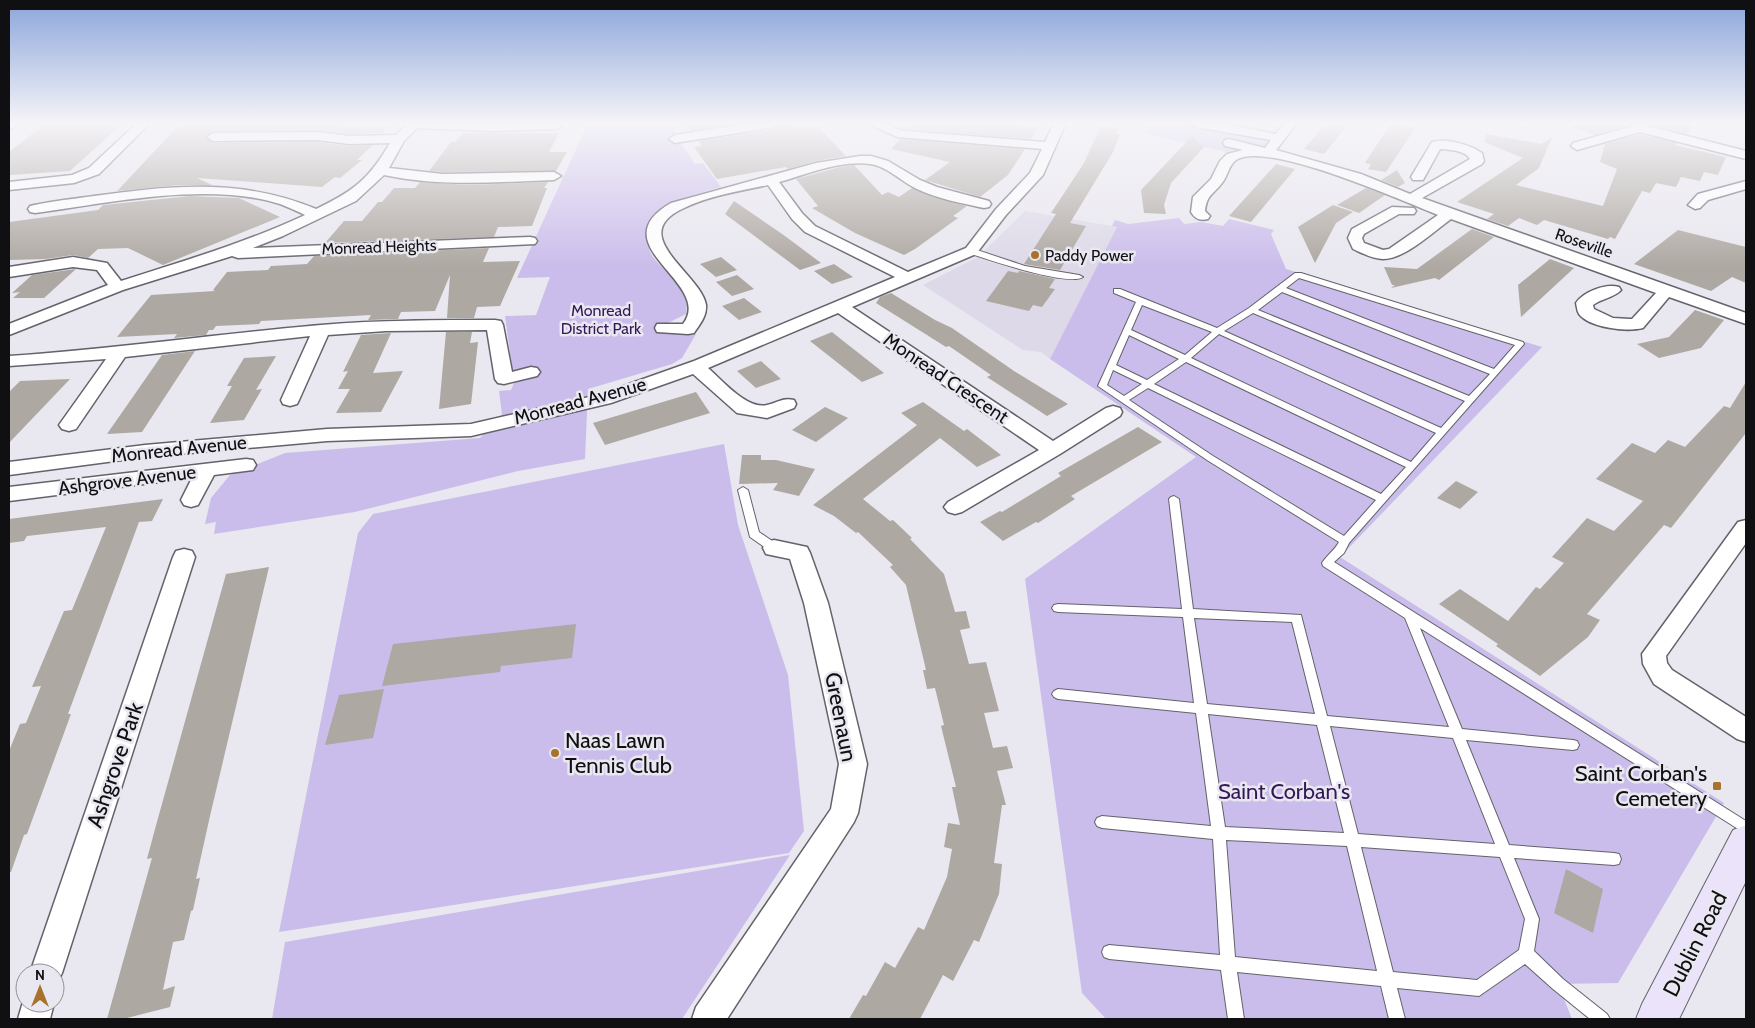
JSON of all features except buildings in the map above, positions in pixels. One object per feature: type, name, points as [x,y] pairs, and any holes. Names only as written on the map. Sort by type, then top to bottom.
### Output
[{"type":"main road","name":"Dublin Road","points":[[1657,1019],[1746,842]]},
{"type":"street","points":[[9,186],[74,179],[94,171]]},
{"type":"street","name":"Monread Heights","points":[[9,330],[116,287],[228,252],[278,233],[351,198],[380,171]]},
{"type":"street","points":[[384,171],[393,174],[437,178],[554,176]]},
{"type":"street","points":[[663,328],[688,329],[696,316],[697,304],[688,285],[657,249],[654,228],[660,218],[676,206],[722,191],[803,171]]},
{"type":"street","points":[[896,171],[915,183],[949,197],[984,204]]},
{"type":"street","name":"Monread Avenue","points":[[9,469],[145,452],[327,435],[471,430],[604,399],[695,366],[970,251],[1037,171]]},
{"type":"street","name":"Roseville","points":[[1203,216],[1198,212],[1200,197],[1216,181],[1221,171]]},
{"type":"street","name":"Roseville","points":[[1335,171],[1356,177],[1410,205],[1449,214],[1746,319]]},
{"type":"street","points":[[1418,178],[1422,171]]},
{"type":"street","points":[[1449,214],[1394,253],[1382,255],[1358,246],[1354,238],[1357,232],[1410,205],[1462,171]]},
{"type":"street","points":[[771,180],[797,216],[810,229],[907,276]]},
{"type":"street","points":[[1695,205],[1703,197],[1746,185]]},
{"type":"street","name":"Monread Heights","points":[[35,209],[175,190],[261,194],[298,205],[315,214]]},
{"type":"street","points":[[1560,254],[1567,239]]},
{"type":"street","name":"Monread Heights","points":[[228,252],[250,254],[350,248],[530,242]]},
{"type":"street","points":[[9,272],[74,262],[102,266],[116,287]]},
{"type":"street","points":[[1613,290],[1595,296],[1584,303],[1586,312],[1601,321],[1619,326],[1637,324],[1666,291]]},
{"type":"street","name":"Monread Crescent","points":[[840,306],[1053,450]]},
{"type":"street","points":[[9,361],[119,352],[321,330],[387,326],[495,325],[504,379],[531,372]]},
{"type":"street","points":[[290,400],[321,330]]},
{"type":"street","points":[[69,425],[119,352]]},
{"type":"street","points":[[695,366],[744,409],[767,412],[787,404]]},
{"type":"street","points":[[955,507],[1053,450],[1119,406]]},
{"type":"street","name":"Ashgrove Avenue","points":[[9,494],[246,466]]},
{"type":"street","points":[[191,500],[207,470]]},
{"type":"street","points":[[1746,527],[1654,654],[1655,664],[1663,677],[1746,731]]},
{"type":"street","name":"Greenaun","points":[[708,1019],[844,813],[853,764],[816,603],[799,553],[774,548]]},
{"type":"street","name":"Ashgrove Park","points":[[49,963],[184,558]]},
{"type":"lane","points":[[970,251],[1005,264],[1047,274],[1079,277]]},
{"type":"lane","points":[[1119,406],[1185,359],[1218,331],[1252,310],[1298,275],[1520,344],[1327,563],[1746,828]]},
{"type":"lane","points":[[1281,289],[1495,373]]},
{"type":"lane","points":[[1117,291],[1218,331],[1442,432]]},
{"type":"lane","points":[[1140,301],[1102,386],[1119,406],[1210,458],[1345,541]]},
{"type":"lane","points":[[1252,310],[1471,400]]},
{"type":"lane","points":[[1127,332],[1412,466]]},
{"type":"lane","points":[[1111,366],[1382,499]]},
{"type":"lane","points":[[743,490],[754,534],[774,548]]},
{"type":"lane","points":[[1174,499],[1218,833],[1228,964],[1236,1019]]},
{"type":"lane","points":[[1058,608],[1188,615],[1297,618],[1397,1019]]},
{"type":"lane","points":[[1109,952],[1479,988],[1526,954],[1532,919],[1410,616]]},
{"type":"lane","points":[[1058,694],[1573,745]]},
{"type":"lane","points":[[1102,822],[1218,833],[1614,858]]},
{"type":"lane","points":[[1526,954],[1558,984],[1602,1019]]},
{"type":"shaded area","points":[[1025,211],[1117,227],[1050,359],[1041,352],[1023,350],[923,285],[978,257]]},
{"type":"green space","name":"Monread District Park","points":[[566,171],[709,171],[721,187],[699,193],[662,209],[648,227],[647,238],[652,255],[677,282],[685,295],[686,314],[666,324],[662,333],[696,334],[682,358],[672,364],[588,389],[585,459],[518,471],[355,512],[214,534],[216,522],[205,524],[211,498],[230,475],[285,453],[480,438],[502,414],[499,391],[511,390],[514,383],[505,316],[536,315],[550,277],[517,278]]},
{"type":"green space","name":"Saint Corban's","points":[[1179,218],[1184,224],[1201,222],[1223,226],[1229,219],[1274,230],[1271,234],[1286,269],[1542,347],[1340,557],[1724,803],[1618,983],[1558,984],[1572,1019],[1106,1019],[1082,993],[1025,579],[1196,457],[1050,359],[1117,227],[1112,226],[1115,220],[1128,224]]},
{"type":"green space","name":"Naas Lawn Tennis Club","points":[[724,444],[738,525],[788,675],[804,831],[789,853],[279,932],[358,533],[373,514]]},
{"type":"green space","points":[[790,855],[682,1019],[272,1019],[285,942]]},
{"type":"place","name":"Paddy Power","points":[[1035,255]]},
{"type":"place","name":"Naas Lawn Tennis Club","points":[[555,753]]},
{"type":"place","name":"Saint Corban's Cemetery","points":[[1717,786]]}]
